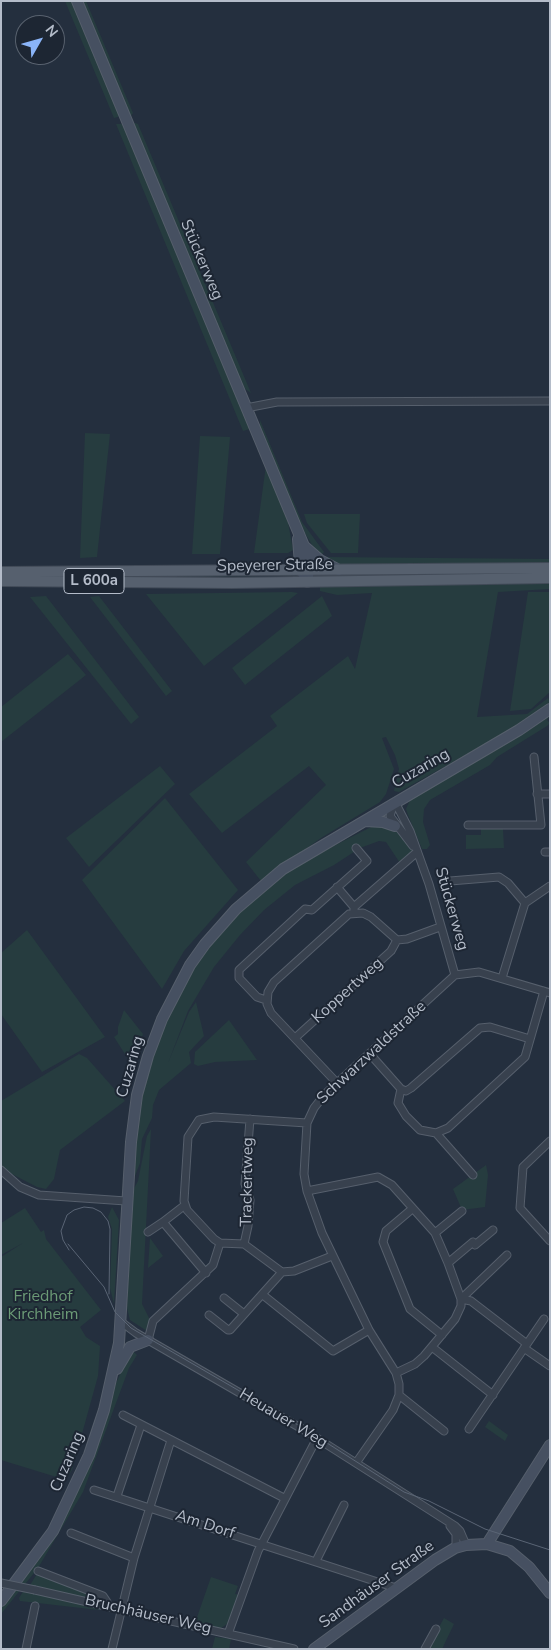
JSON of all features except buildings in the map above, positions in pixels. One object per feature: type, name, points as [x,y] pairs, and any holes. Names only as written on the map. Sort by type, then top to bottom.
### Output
[{"type":"main road","name":"Stückerweg","points":[[77,1],[298,530],[304,546],[305,570]]},
{"type":"main road","name":"Stückerweg","points":[[298,530],[307,582]]},
{"type":"main road","points":[[304,546],[320,560],[340,570]]},
{"type":"main road","name":"Speyerer Straße","points":[[1,572],[550,568]]},
{"type":"main road","name":"Speyerer Straße","points":[[1,581],[307,582],[550,578]]},
{"type":"main road","name":"Cuzaring","points":[[1,1601],[53,1531],[71,1497],[89,1455],[113,1376],[120,1321],[126,1201],[137,1095],[148,1056],[162,1020],[190,965],[221,925],[264,884],[283,869],[520,730],[550,709]]},
{"type":"main road","points":[[364,821],[383,822],[395,826]]},
{"type":"main road","points":[[113,1376],[130,1347],[148,1340]]},
{"type":"main road","points":[[549,1589],[518,1556],[487,1544],[550,1445]]},
{"type":"main road","name":"Sandhäuser Straße","points":[[314,1649],[396,1588],[456,1548],[466,1545],[487,1544]]},
{"type":"street","points":[[246,408],[277,402],[550,401]]},
{"type":"street","points":[[468,825],[541,825],[534,757]]},
{"type":"street","points":[[537,794],[550,794]]},
{"type":"street","points":[[395,802],[390,816],[395,826]]},
{"type":"street","name":"Stückerweg","points":[[395,802],[429,884],[455,975]]},
{"type":"street","name":"Stückerweg","points":[[395,826],[417,852]]},
{"type":"street","points":[[266,1000],[257,997],[251,991],[240,978],[239,970],[305,909],[312,910],[367,861],[356,848]]},
{"type":"street","points":[[337,1084],[272,1014],[266,1000],[268,992],[274,982],[417,852]]},
{"type":"street","points":[[450,881],[499,877],[508,883],[525,903]]},
{"type":"street","points":[[502,978],[525,903],[550,886]]},
{"type":"street","points":[[337,888],[354,910],[371,917],[397,940],[407,939],[440,927]]},
{"type":"street","name":"Koppertweg","points":[[295,1038],[392,951],[397,940]]},
{"type":"street","points":[[401,1089],[398,1102],[406,1116],[420,1130],[436,1133],[448,1128],[525,1057],[547,992],[479,972],[455,975]]},
{"type":"street","name":"Schwarzwaldstraße","points":[[399,1396],[396,1373],[369,1330],[332,1256],[307,1191],[304,1154],[306,1123],[314,1108],[337,1084],[455,975]]},
{"type":"street","points":[[370,1054],[401,1089],[406,1091],[480,1028],[490,1027],[530,1039]]},
{"type":"street","points":[[306,1123],[209,1117],[199,1120],[188,1136],[185,1204],[187,1210],[206,1233],[220,1243],[244,1244],[282,1272],[294,1271],[332,1256]]},
{"type":"street","name":"Trackertweg","points":[[244,1244],[248,1226],[250,1200],[245,1184],[250,1119]]},
{"type":"street","points":[[436,1133],[473,1175]]},
{"type":"street","points":[[550,1141],[523,1167],[520,1208],[550,1241]]},
{"type":"street","points":[[1,1170],[20,1187],[39,1195],[126,1201]]},
{"type":"street","points":[[307,1191],[378,1177],[392,1185],[435,1233],[461,1299],[461,1306],[455,1319],[432,1347],[415,1364],[396,1373]]},
{"type":"street","points":[[148,1232],[185,1204]]},
{"type":"street","points":[[412,1209],[386,1231],[383,1242],[410,1309],[442,1335]]},
{"type":"street","points":[[435,1233],[462,1211]]},
{"type":"street","points":[[163,1222],[206,1273]]},
{"type":"street","points":[[448,1263],[473,1242],[475,1245],[493,1230]]},
{"type":"street","points":[[148,1340],[153,1321],[213,1265],[220,1243]]},
{"type":"street","points":[[461,1299],[508,1255]]},
{"type":"street","points":[[209,1315],[228,1330],[260,1295],[263,1295],[282,1272]]},
{"type":"street","points":[[263,1295],[332,1351],[369,1330]]},
{"type":"street","points":[[224,1298],[244,1314]]},
{"type":"street","points":[[461,1299],[471,1301],[550,1366]]},
{"type":"street","points":[[469,1429],[544,1319]]},
{"type":"street","name":"Heuauer Weg","points":[[120,1321],[148,1340],[317,1438],[445,1520],[457,1528],[466,1545]]},
{"type":"street","points":[[432,1347],[493,1395]]},
{"type":"street","points":[[356,1463],[393,1410],[399,1396],[444,1431]]},
{"type":"street","points":[[123,1415],[284,1498]]},
{"type":"street","points":[[117,1496],[141,1425]]},
{"type":"street","points":[[228,1634],[262,1543],[317,1438]]},
{"type":"street","points":[[112,1649],[134,1558],[171,1440]]},
{"type":"street","name":"Am Dorf","points":[[94,1490],[396,1588]]},
{"type":"street","points":[[316,1561],[344,1505]]},
{"type":"street","name":"Heuauer Weg","points":[[445,1520],[456,1534],[456,1548]]},
{"type":"street","points":[[71,1533],[134,1558]]},
{"type":"street","points":[[38,1571],[103,1596],[107,1602],[106,1606]]},
{"type":"street","name":"Bruchhäuser Weg","points":[[1,1582],[294,1649]]},
{"type":"street","points":[[26,1649],[35,1606]]},
{"type":"street","points":[[425,1649],[436,1629]]},
{"type":"green space","points":[[65,1],[72,1],[119,113],[118,117],[114,118]]},
{"type":"green space","points":[[80,1],[86,1],[133,113],[131,116],[128,116]]},
{"type":"green space","points":[[132,122],[138,124],[251,393],[241,386]]},
{"type":"green space","points":[[116,124],[124,124],[250,429],[243,431]]},
{"type":"green space","points":[[260,420],[302,522],[324,552],[321,555],[315,550],[299,523],[260,428]]},
{"type":"green space","points":[[85,433],[110,434],[97,557],[80,558]]},
{"type":"green space","points":[[200,436],[230,437],[220,554],[192,554]]},
{"type":"green space","points":[[266,465],[288,522],[293,550],[288,553],[254,553]]},
{"type":"green space","points":[[304,514],[360,514],[358,553],[331,553],[307,523]]},
{"type":"green space","points":[[325,557],[550,559],[550,565],[336,564]]},
{"type":"green space","points":[[294,574],[291,576],[1,578],[1,575]]},
{"type":"green space","points":[[550,584],[550,589],[498,592],[477,717],[527,714],[548,698],[550,702],[521,724],[399,792],[394,791],[399,769],[395,755],[386,737],[382,738],[394,769],[386,794],[380,802],[321,838],[261,881],[246,862],[326,785],[309,766],[222,833],[189,794],[277,726],[270,716],[348,656],[355,669],[372,593],[337,595],[320,591],[320,585]]},
{"type":"green space","points":[[528,592],[550,592],[550,692],[531,709],[510,711]]},
{"type":"green space","points":[[298,593],[204,666],[146,594]]},
{"type":"green space","points":[[46,596],[139,717],[131,724],[30,597]]},
{"type":"green space","points":[[99,596],[172,691],[166,696],[90,597]]},
{"type":"green space","points":[[322,596],[332,616],[245,685],[232,668]]},
{"type":"green space","points":[[68,654],[86,675],[1,742],[1,707]]},
{"type":"green space","points":[[550,714],[547,720],[550,723],[547,726],[497,757],[490,765],[430,800],[424,809],[423,822],[430,845],[427,849],[422,849],[406,809],[410,800],[532,728]]},
{"type":"green space","points":[[160,766],[175,784],[89,867],[66,838]]},
{"type":"green space","points":[[165,798],[238,890],[184,951],[162,989],[82,880]]},
{"type":"green space","points":[[375,825],[397,831],[415,851],[400,863],[386,842],[379,841],[360,848],[334,865],[295,885],[264,910],[240,935],[214,967],[188,1011],[168,1063],[189,1012],[196,1002],[204,1036],[189,1052],[191,1063],[159,1090],[153,1105],[152,1118],[142,1139],[140,1163],[133,1181],[138,1114],[144,1081],[161,1028],[180,989],[206,950],[230,920],[270,885],[298,864]]},
{"type":"green space","points":[[481,829],[503,829],[504,848],[466,849],[466,835],[481,835]]},
{"type":"green space","points":[[27,930],[105,1037],[42,1072],[1,1014],[1,953]]},
{"type":"green space","points":[[124,1010],[143,1034],[132,1065],[114,1037],[118,1034],[118,1027]]},
{"type":"green space","points":[[229,1020],[257,1060],[215,1062],[198,1066],[194,1064],[195,1052]]},
{"type":"green space","points":[[79,1054],[87,1058],[125,1101],[60,1150],[54,1179],[46,1189],[37,1187],[10,1173],[1,1166],[1,1101]]},
{"type":"green space","points":[[151,1129],[142,1304],[150,1320],[147,1331],[130,1320],[127,1308],[132,1192],[138,1181],[147,1136]]},
{"type":"green space","points":[[486,1165],[488,1175],[485,1207],[462,1210],[453,1189]]},
{"type":"green space","points":[[112,1207],[119,1220],[114,1304],[110,1288],[112,1229],[108,1217]]},
{"type":"green space","name":"Friedhof Kirchheim","points":[[25,1208],[41,1232],[44,1230],[46,1239],[101,1310],[80,1327],[86,1337],[100,1346],[98,1376],[72,1470],[63,1479],[1,1460],[1,1257],[23,1243],[1,1255],[1,1223]]},
{"type":"green space","points":[[150,1238],[163,1256],[148,1268]]},
{"type":"green space","points":[[132,1350],[137,1355],[129,1368],[83,1492],[38,1568],[1,1614],[1,1606],[29,1572],[67,1514],[94,1456],[116,1383]]},
{"type":"green space","points":[[489,1421],[508,1435],[505,1441],[485,1427]]},
{"type":"green space","points":[[37,1574],[93,1595],[104,1602],[30,1585]]},
{"type":"green space","points":[[211,1577],[238,1586],[235,1594],[240,1595],[231,1621],[220,1629],[195,1623]]},
{"type":"green space","points":[[24,1590],[102,1608],[99,1610],[20,1601],[19,1598]]},
{"type":"green space","points":[[444,1618],[454,1624],[442,1649],[427,1649]]},
{"type":"green space","points":[[215,1637],[231,1639],[229,1649],[212,1649]]},
{"type":"tram line","points":[[69,1250],[63,1240],[61,1231],[67,1215],[74,1210],[84,1207],[93,1208],[101,1212],[108,1221],[110,1229],[109,1294]]},
{"type":"tram line","points":[[68,1244],[104,1287],[115,1312],[131,1328],[305,1429],[404,1492],[429,1501],[485,1529],[550,1550]]}]
